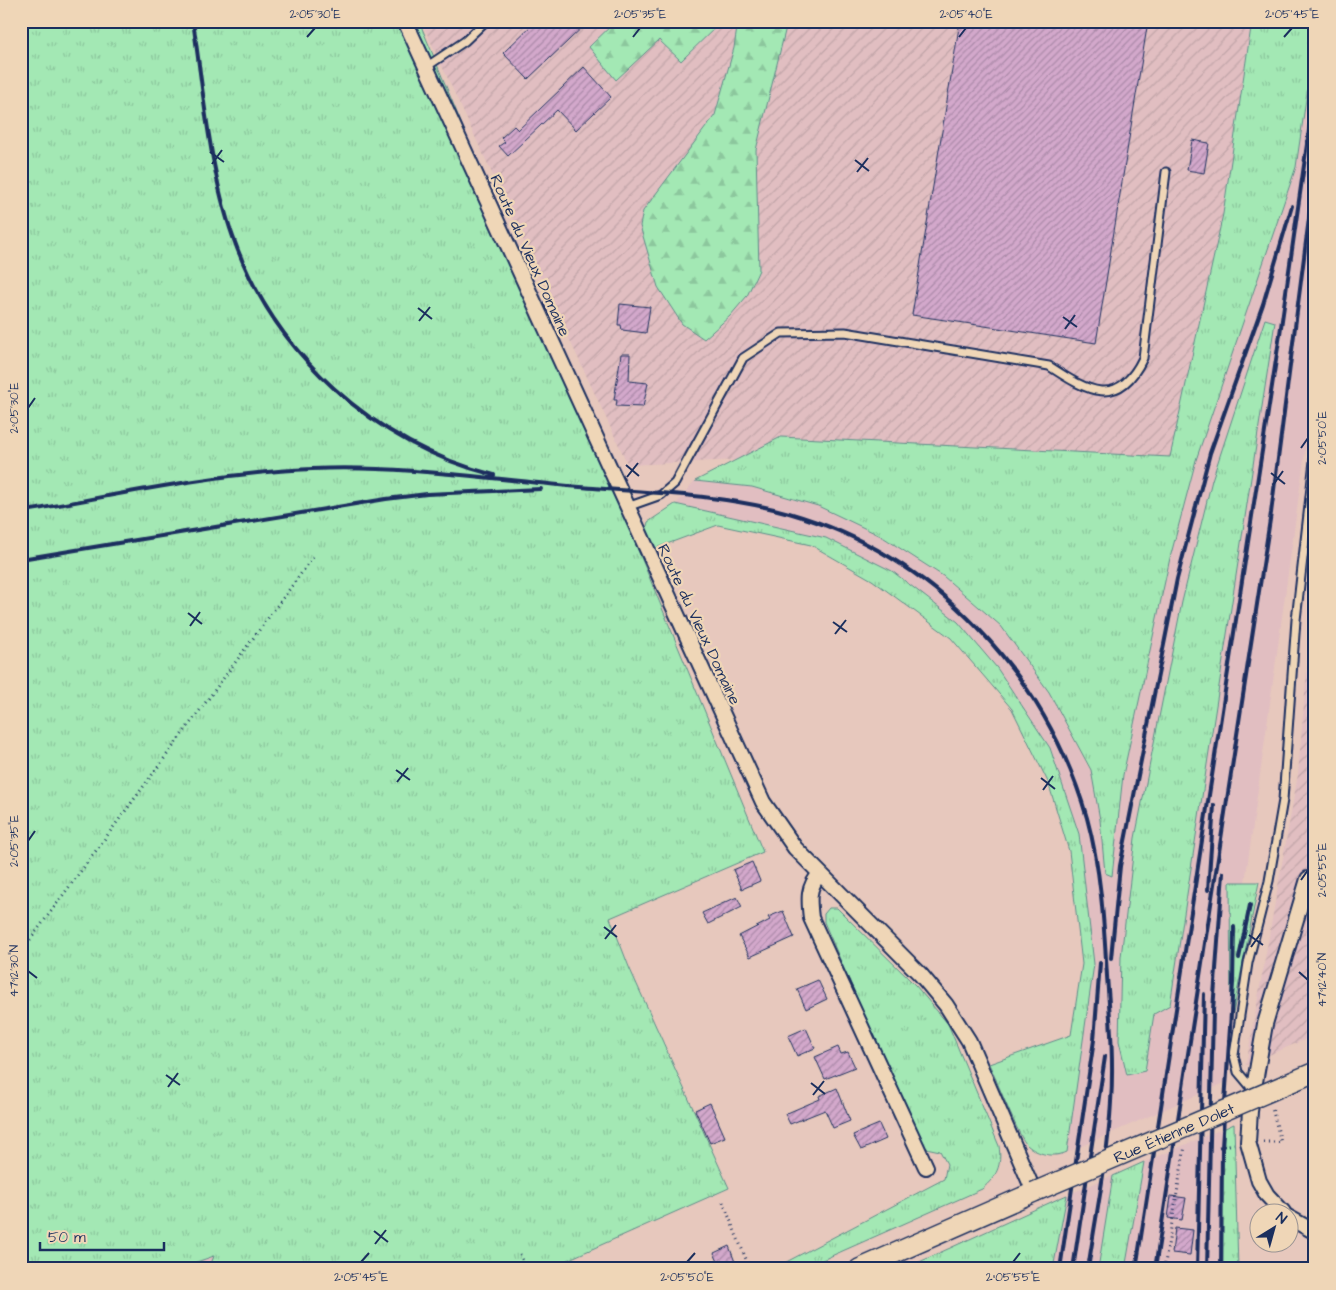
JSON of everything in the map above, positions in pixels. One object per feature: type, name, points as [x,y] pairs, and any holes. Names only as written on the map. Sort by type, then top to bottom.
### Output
[{"type":"main road","name":"Rue Étienne Dolet","points":[[859,1269],[1188,1126],[1261,1092],[1315,1072]]},
{"type":"street","name":"Route du Vieux Domaine","points":[[406,21],[763,802],[795,848],[921,974],[946,1006],[969,1041],[1034,1192]]},
{"type":"street","points":[[820,874],[814,880],[809,896],[811,918],[926,1167]]},
{"type":"street","points":[[1273,1202],[1258,1181],[1248,1142],[1261,1092],[1265,1024],[1308,879]]},
{"type":"street","points":[[1298,1223],[1315,1232]]},
{"type":"lane","points":[[426,67],[465,41],[486,21]]},
{"type":"lane","points":[[627,507],[662,494],[675,483],[743,358],[781,333],[845,332],[1049,366],[1077,385],[1096,392],[1119,389],[1136,374],[1143,358],[1166,172]]},
{"type":"lane","points":[[1261,1092],[1238,1072],[1234,1055],[1248,963],[1269,881],[1284,800],[1296,620],[1315,452]]},
{"type":"path","points":[[21,952],[314,556]]},
{"type":"path","points":[[1261,1092],[1281,1142]]},
{"type":"path","points":[[1164,1269],[1188,1126]]},
{"type":"path","points":[[723,1202],[750,1269]]},
{"type":"path","points":[[520,1254],[526,1269]]},
{"type":"shaded area","points":[[421,21],[1252,21],[1223,214],[1171,457],[781,437],[738,460],[628,465]]},
{"type":"shaded area","points":[[1315,21],[1315,380],[1242,904],[1229,1081],[1059,1156],[1088,965],[1084,884],[1036,736],[930,603],[800,535],[672,509],[695,481],[752,487],[818,506],[881,536],[943,576],[1001,626],[1049,692],[1090,770],[1167,551]]},
{"type":"shaded area","points":[[1315,576],[1315,1035],[1246,1065],[1298,774]]},
{"type":"shaded area","points":[[1234,1124],[1238,1269],[1049,1269],[1060,1198]]},
{"type":"shaded area","points":[[215,1256],[209,1269],[176,1269]]},
{"type":"green space","points":[[21,21],[419,21],[763,852],[610,918],[629,967],[729,1188],[547,1269],[209,1269],[214,1256],[176,1269],[21,1269]]},
{"type":"green space","points":[[616,21],[722,21],[681,61],[659,40],[616,80],[589,47]]},
{"type":"green space","points":[[738,21],[785,21],[786,27],[756,150],[759,270],[747,296],[730,316],[704,339],[682,324],[658,287],[640,226],[643,211],[715,115],[734,48]]},
{"type":"green space","points":[[1252,21],[1315,21],[1315,38],[1296,167],[1196,460],[1170,558],[1123,775],[1112,876],[1105,873],[1100,820],[1091,770],[1049,692],[1001,626],[943,576],[881,536],[818,506],[752,487],[695,481],[781,437],[1170,457],[1223,214]]},
{"type":"green space","points":[[1265,319],[1275,322],[1170,1005],[1154,1014],[1145,1071],[1127,1075],[1119,1041],[1121,957],[1135,838],[1182,602],[1212,480]]},
{"type":"green space","points":[[675,504],[826,538],[892,571],[958,622],[997,668],[1050,748],[1079,834],[1094,964],[1067,1152],[1057,1155],[1046,1154],[1036,1151],[1027,1145],[1013,1120],[989,1064],[1071,1035],[1082,964],[1069,851],[1048,782],[1012,709],[951,638],[872,580],[811,545],[718,525],[656,548],[646,530],[648,522]]},
{"type":"green space","points":[[1230,882],[1259,882],[1231,1023]]},
{"type":"green space","points":[[829,908],[837,908],[916,986],[948,1024],[999,1146],[1000,1159],[995,1175],[982,1189],[802,1269],[773,1269],[944,1179],[947,1164],[940,1151],[926,1148],[914,1131],[824,922],[824,914]]},
{"type":"green space","points":[[1234,1124],[1238,1269],[1223,1269],[1223,1129]]},
{"type":"green space","points":[[1144,1162],[1125,1269],[1098,1269],[1113,1176]]},
{"type":"green space","points":[[1067,1195],[1053,1269],[904,1269],[1060,1198]]},
{"type":"building","points":[[536,21],[589,21],[528,79],[503,53]]},
{"type":"building","points":[[960,21],[1148,21],[1096,343],[912,315]]},
{"type":"building","points":[[584,67],[611,97],[576,130],[557,110],[508,156],[499,146],[505,142],[501,138],[514,126],[518,130]]},
{"type":"building","points":[[1192,140],[1209,143],[1204,173],[1187,170]]},
{"type":"building","points":[[620,304],[650,307],[646,333],[622,330],[621,325],[618,325]]},
{"type":"building","points":[[621,354],[630,354],[629,381],[648,383],[643,407],[616,406],[617,400],[614,400]]},
{"type":"building","points":[[752,862],[760,881],[742,889],[733,870]]},
{"type":"building","points":[[737,897],[742,907],[708,924],[702,913]]},
{"type":"building","points":[[783,911],[794,937],[750,957],[739,936],[770,920],[768,917]]},
{"type":"building","points":[[818,980],[827,999],[806,1009],[797,989]]},
{"type":"building","points":[[806,1028],[815,1048],[797,1056],[788,1036]]},
{"type":"building","points":[[838,1047],[841,1054],[848,1052],[855,1067],[825,1079],[815,1057]]},
{"type":"building","points":[[837,1088],[850,1121],[833,1128],[825,1110],[790,1124],[785,1114],[820,1099],[819,1096]]},
{"type":"building","points":[[710,1103],[725,1137],[710,1143],[695,1110]]},
{"type":"building","points":[[879,1124],[886,1139],[861,1150],[853,1135]]},
{"type":"building","points":[[1171,1196],[1186,1198],[1182,1220],[1168,1218]]},
{"type":"building","points":[[1175,1228],[1193,1230],[1190,1255],[1172,1253]]},
{"type":"building","points":[[729,1246],[735,1262],[721,1268],[714,1253]]},
{"type":"railway","points":[[193,21],[208,130],[218,186],[225,212],[251,280],[274,319],[302,356],[334,388],[369,417],[408,441],[450,461],[494,475]]},
{"type":"railway","points":[[1136,1269],[1280,334],[1315,88]]},
{"type":"railway","points":[[1155,1269],[1271,513],[1315,172]]},
{"type":"railway","points":[[1111,958],[1120,866],[1177,579],[1210,453],[1263,304],[1292,206]]},
{"type":"railway","points":[[21,512],[239,475],[312,469],[379,469],[685,495],[738,502],[789,513],[842,532],[891,558],[936,590],[977,627],[1013,669],[1044,716],[1068,765],[1087,818],[1096,857],[1103,917],[1112,1070],[1107,1144],[1088,1269]]},
{"type":"railway","points":[[21,559],[386,499],[427,494],[541,489]]},
{"type":"railway","points":[[1208,890],[1214,805]]},
{"type":"railway","points":[[1207,1269],[1213,1010],[1223,873]]},
{"type":"railway","points":[[1239,958],[1250,905]]},
{"type":"railway","points":[[1221,1269],[1222,1147],[1233,983],[1234,927]]},
{"type":"railway","points":[[1060,1269],[1094,1040],[1100,963]]},
{"type":"railway","points":[[1197,1269],[1204,994]]},
{"type":"railway","points":[[1073,1269],[1105,1057]]}]
